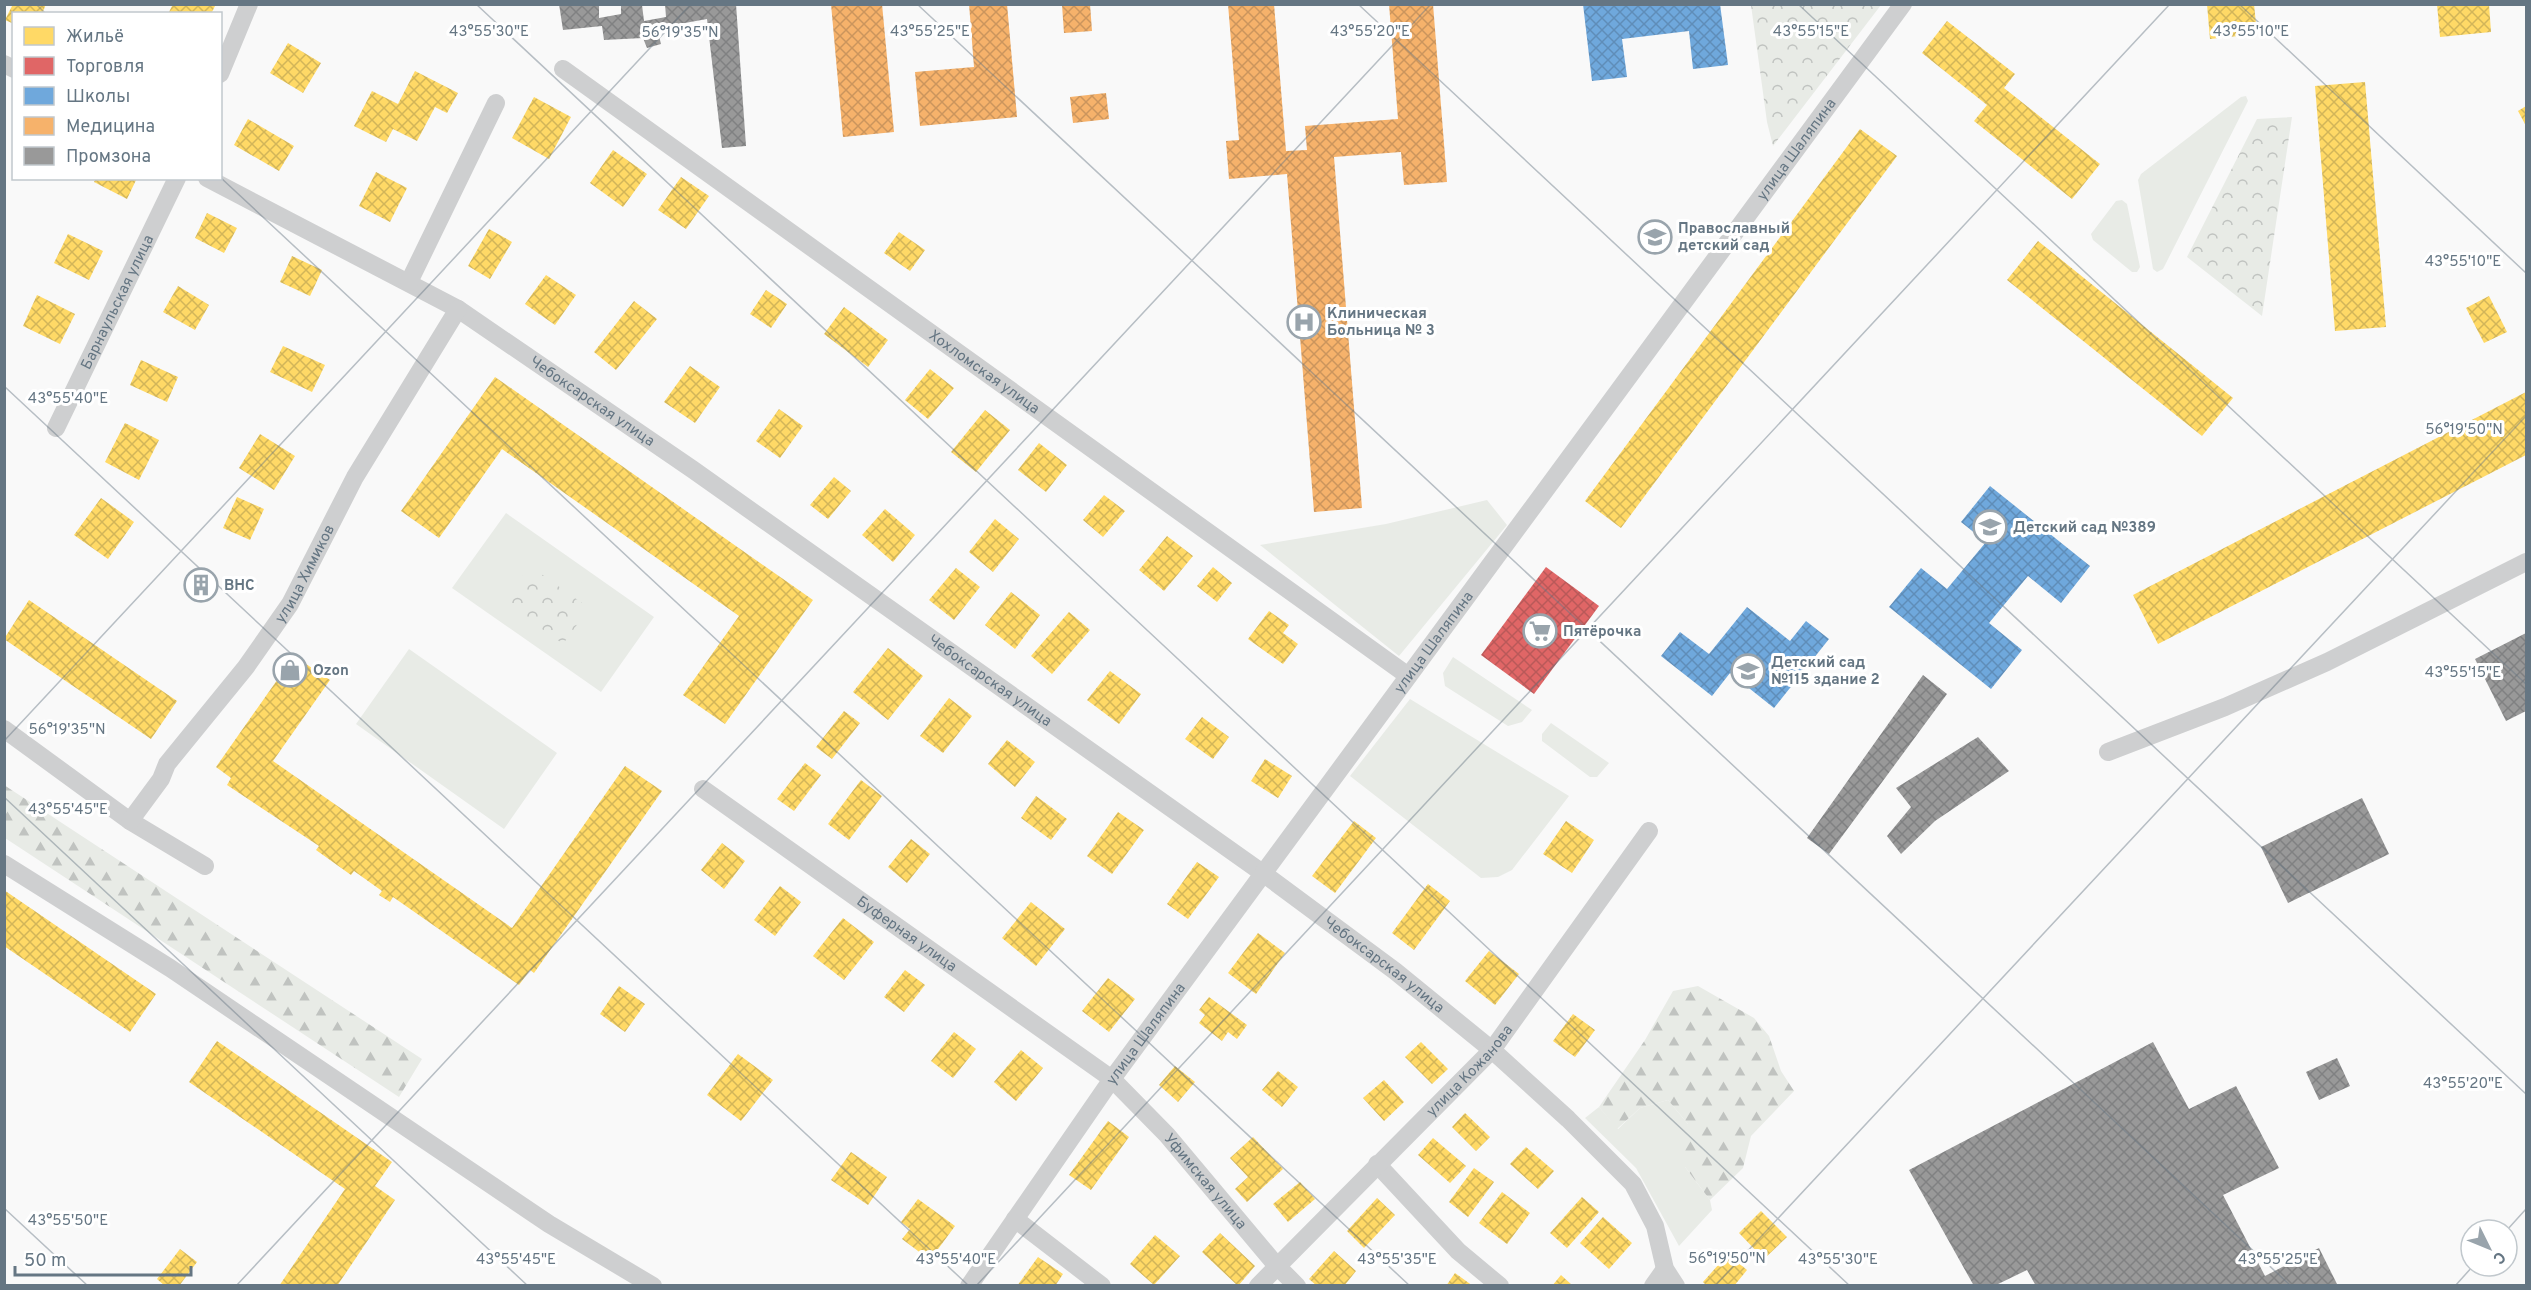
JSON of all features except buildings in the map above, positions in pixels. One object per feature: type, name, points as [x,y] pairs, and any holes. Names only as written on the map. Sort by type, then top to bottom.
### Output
[{"type":"street","points":[[222,69],[249,4]]},
{"type":"street","name":"улица Шаляпина","points":[[969,1286],[1112,1079],[1264,874],[1407,675],[1569,460],[1903,4]]},
{"type":"street","name":"Хохломская улица","points":[[563,69],[1407,675]]},
{"type":"street","points":[[409,282],[496,103]]},
{"type":"street","name":"Барнаульская улица","points":[[56,428],[176,180]]},
{"type":"street","name":"Чебоксарская улица","points":[[211,180],[458,309],[711,482],[1264,874],[1395,971],[1492,1050],[1568,1119],[1633,1184],[1655,1226],[1665,1269],[1676,1286]]},
{"type":"street","name":"улица Химиков","points":[[130,821],[161,779],[167,764],[246,666],[290,604],[355,477],[458,309]]},
{"type":"street","points":[[2108,752],[2225,707],[2327,662],[2526,562]]},
{"type":"street","points":[[4,729],[130,821],[205,866]]},
{"type":"street","name":"Буферная улица","points":[[703,789],[1112,1079]]},
{"type":"street","name":"улица Кожанова","points":[[1258,1286],[1276,1265],[1492,1050],[1649,831]]},
{"type":"street","points":[[4,864],[170,968],[549,1224],[653,1286]]},
{"type":"street","name":"Уфимская улица","points":[[1112,1079],[1167,1135],[1276,1265],[1297,1286]]},
{"type":"street","points":[[1377,1164],[1458,1251],[1500,1286]]},
{"type":"street","points":[[1015,1219],[1102,1286]]},
{"type":"street","points":[[1653,1286],[1665,1269]]},
{"type":"green space","points":[[1751,5],[1881,5],[1773,146],[1767,122]]},
{"type":"green space","points":[[2246,96],[2248,101],[2163,269],[2157,272],[2153,269],[2138,180],[2141,174],[2241,97]]},
{"type":"green space","points":[[2292,117],[2262,316],[2187,257],[2257,119]]},
{"type":"green space","points":[[2122,200],[2127,204],[2140,267],[2137,272],[2132,272],[2093,240],[2091,234],[2116,201]]},
{"type":"green space","points":[[1487,500],[1507,525],[1399,656],[1260,545],[1386,524]]},
{"type":"green space","points":[[506,513],[654,617],[601,692],[452,588]]},
{"type":"green space","points":[[530,566],[589,608],[563,644],[504,602]]},
{"type":"green space","points":[[409,649],[557,753],[504,829],[356,724]]},
{"type":"green space","points":[[1453,657],[1532,710],[1522,722],[1508,726],[1445,686],[1443,673]]},
{"type":"green space","points":[[1410,699],[1569,796],[1512,870],[1498,877],[1481,878],[1350,776]]},
{"type":"green space","points":[[1551,723],[1609,763],[1597,777],[1590,777],[1542,741],[1542,734]]},
{"type":"green space","points":[[4,785],[422,1059],[399,1097],[5,838]]},
{"type":"green space","points":[[1698,986],[1754,1018],[1769,1036],[1781,1071],[1794,1091],[1751,1136],[1743,1168],[1710,1200],[1685,1167],[1680,1148],[1688,1124],[1668,1100],[1640,1108],[1617,1129],[1599,1107],[1645,1040],[1673,991]]},
{"type":"green space","points":[[1668,1100],[1688,1124],[1685,1167],[1710,1200],[1712,1210],[1679,1246],[1636,1168],[1585,1118],[1599,1107],[1618,1129],[1640,1108]]},
{"type":"place","name":"Православный детский сад","points":[[1655,237]]},
{"type":"place","name":"Клиническая Больница № 3","points":[[1304,322]]},
{"type":"place","name":"Детский сад №389","points":[[1990,527]]},
{"type":"place","name":"ВНС","points":[[201,585]]},
{"type":"place","name":"Пятёрочка","points":[[1540,631]]},
{"type":"place","name":"Ozon","points":[[290,670]]},
{"type":"place","name":"Детский сад №115 здание 2","points":[[1748,671]]}]
